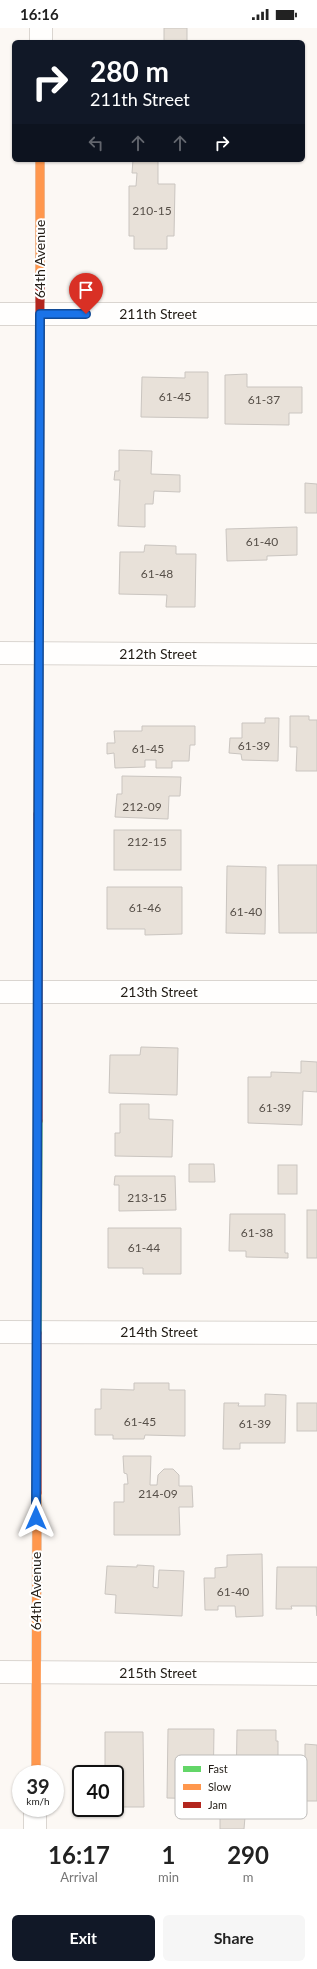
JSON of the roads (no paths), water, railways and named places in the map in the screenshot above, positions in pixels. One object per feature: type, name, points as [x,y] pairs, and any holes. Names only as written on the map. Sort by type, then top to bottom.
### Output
[{"type":"street","points":[[41,28],[41,40]]},
{"type":"street","name":"64th Avenue","points":[[36,1765],[40,162]]},
{"type":"street","name":"211th Street","points":[[0,314],[317,314]]},
{"type":"street","name":"212th Street","points":[[0,653],[317,655]]},
{"type":"street","name":"213th Street","points":[[0,992],[317,992]]},
{"type":"street","name":"214th Street","points":[[0,1332],[317,1333]]},
{"type":"street","name":"215th Street","points":[[0,1672],[317,1674]]},
{"type":"street","points":[[35,1829],[36,1817]]}]
